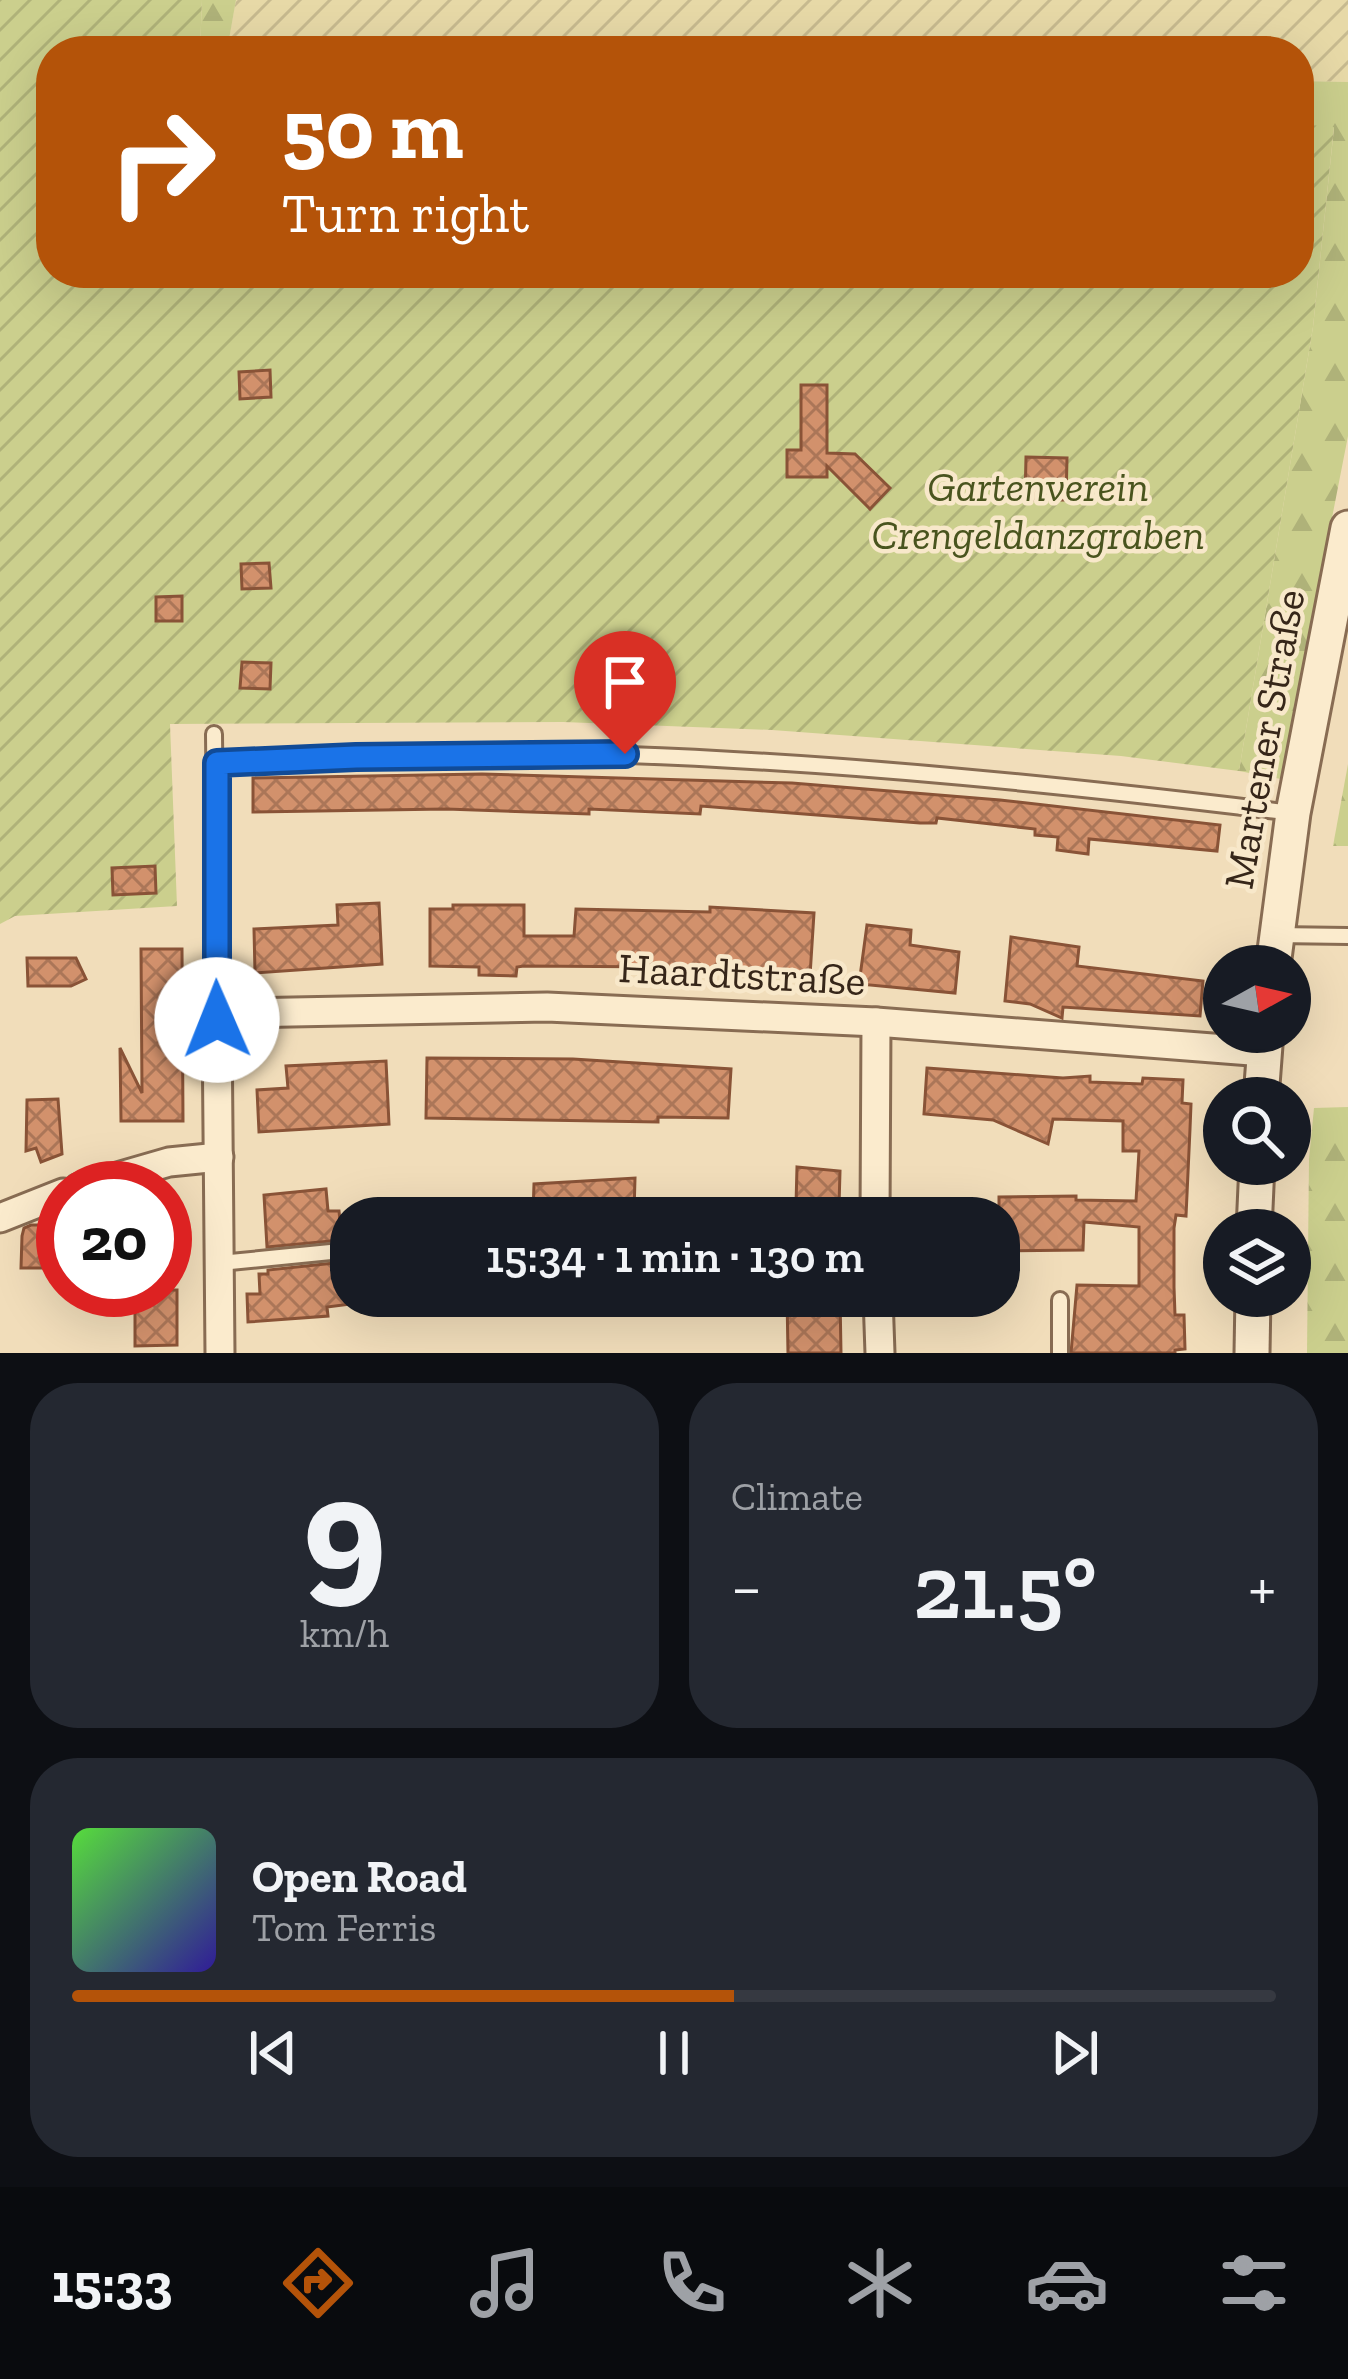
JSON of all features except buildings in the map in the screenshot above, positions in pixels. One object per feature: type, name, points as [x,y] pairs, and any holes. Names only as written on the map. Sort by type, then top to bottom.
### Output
[{"type":"street","name":"Martener Straße","points":[[1276,945],[1293,813],[1348,528]]},
{"type":"street","name":"Haardtstraße","points":[[217,1020],[245,1013],[547,1007],[1203,1039]]},
{"type":"street","points":[[217,1020],[220,1353]]},
{"type":"street","points":[[875,1197],[876,1022]]},
{"type":"street","points":[[179,1161],[219,1157]]},
{"type":"street","points":[[0,1218],[36,1204]]},
{"type":"street","points":[[879,1317],[880,1353]]},
{"type":"street","points":[[1252,1317],[1252,1353]]},
{"type":"lane","points":[[214,734],[217,1020]]},
{"type":"lane","points":[[217,763],[625,754],[923,773],[1293,813]]},
{"type":"lane","points":[[1301,945],[1348,936]]},
{"type":"lane","points":[[220,1264],[330,1252]]},
{"type":"lane","points":[[1060,1300],[1060,1353]]},
{"type":"shaded area","points":[[236,0],[1348,0],[1348,82],[1314,81],[1314,36],[230,36]]},
{"type":"green space","name":"Gartenverein Crengeldanzgraben","points":[[0,0],[202,0],[201,36],[36,36],[36,288],[1314,288],[1314,125],[1334,127],[1313,327],[1239,771],[1121,756],[772,730],[563,722],[170,724],[177,906],[15,916],[0,924]]},
{"type":"green space","points":[[202,0],[236,0],[230,36],[201,36]]},
{"type":"green space","points":[[1314,81],[1348,82],[1348,436],[1281,779],[1239,771],[1313,327],[1334,128],[1314,126]]},
{"type":"green space","points":[[1348,764],[1348,846],[1333,846]]},
{"type":"green space","points":[[1348,1107],[1348,1353],[1307,1353],[1314,1108]]},
{"type":"route","points":[[217,1020],[217,763],[625,754]]}]
